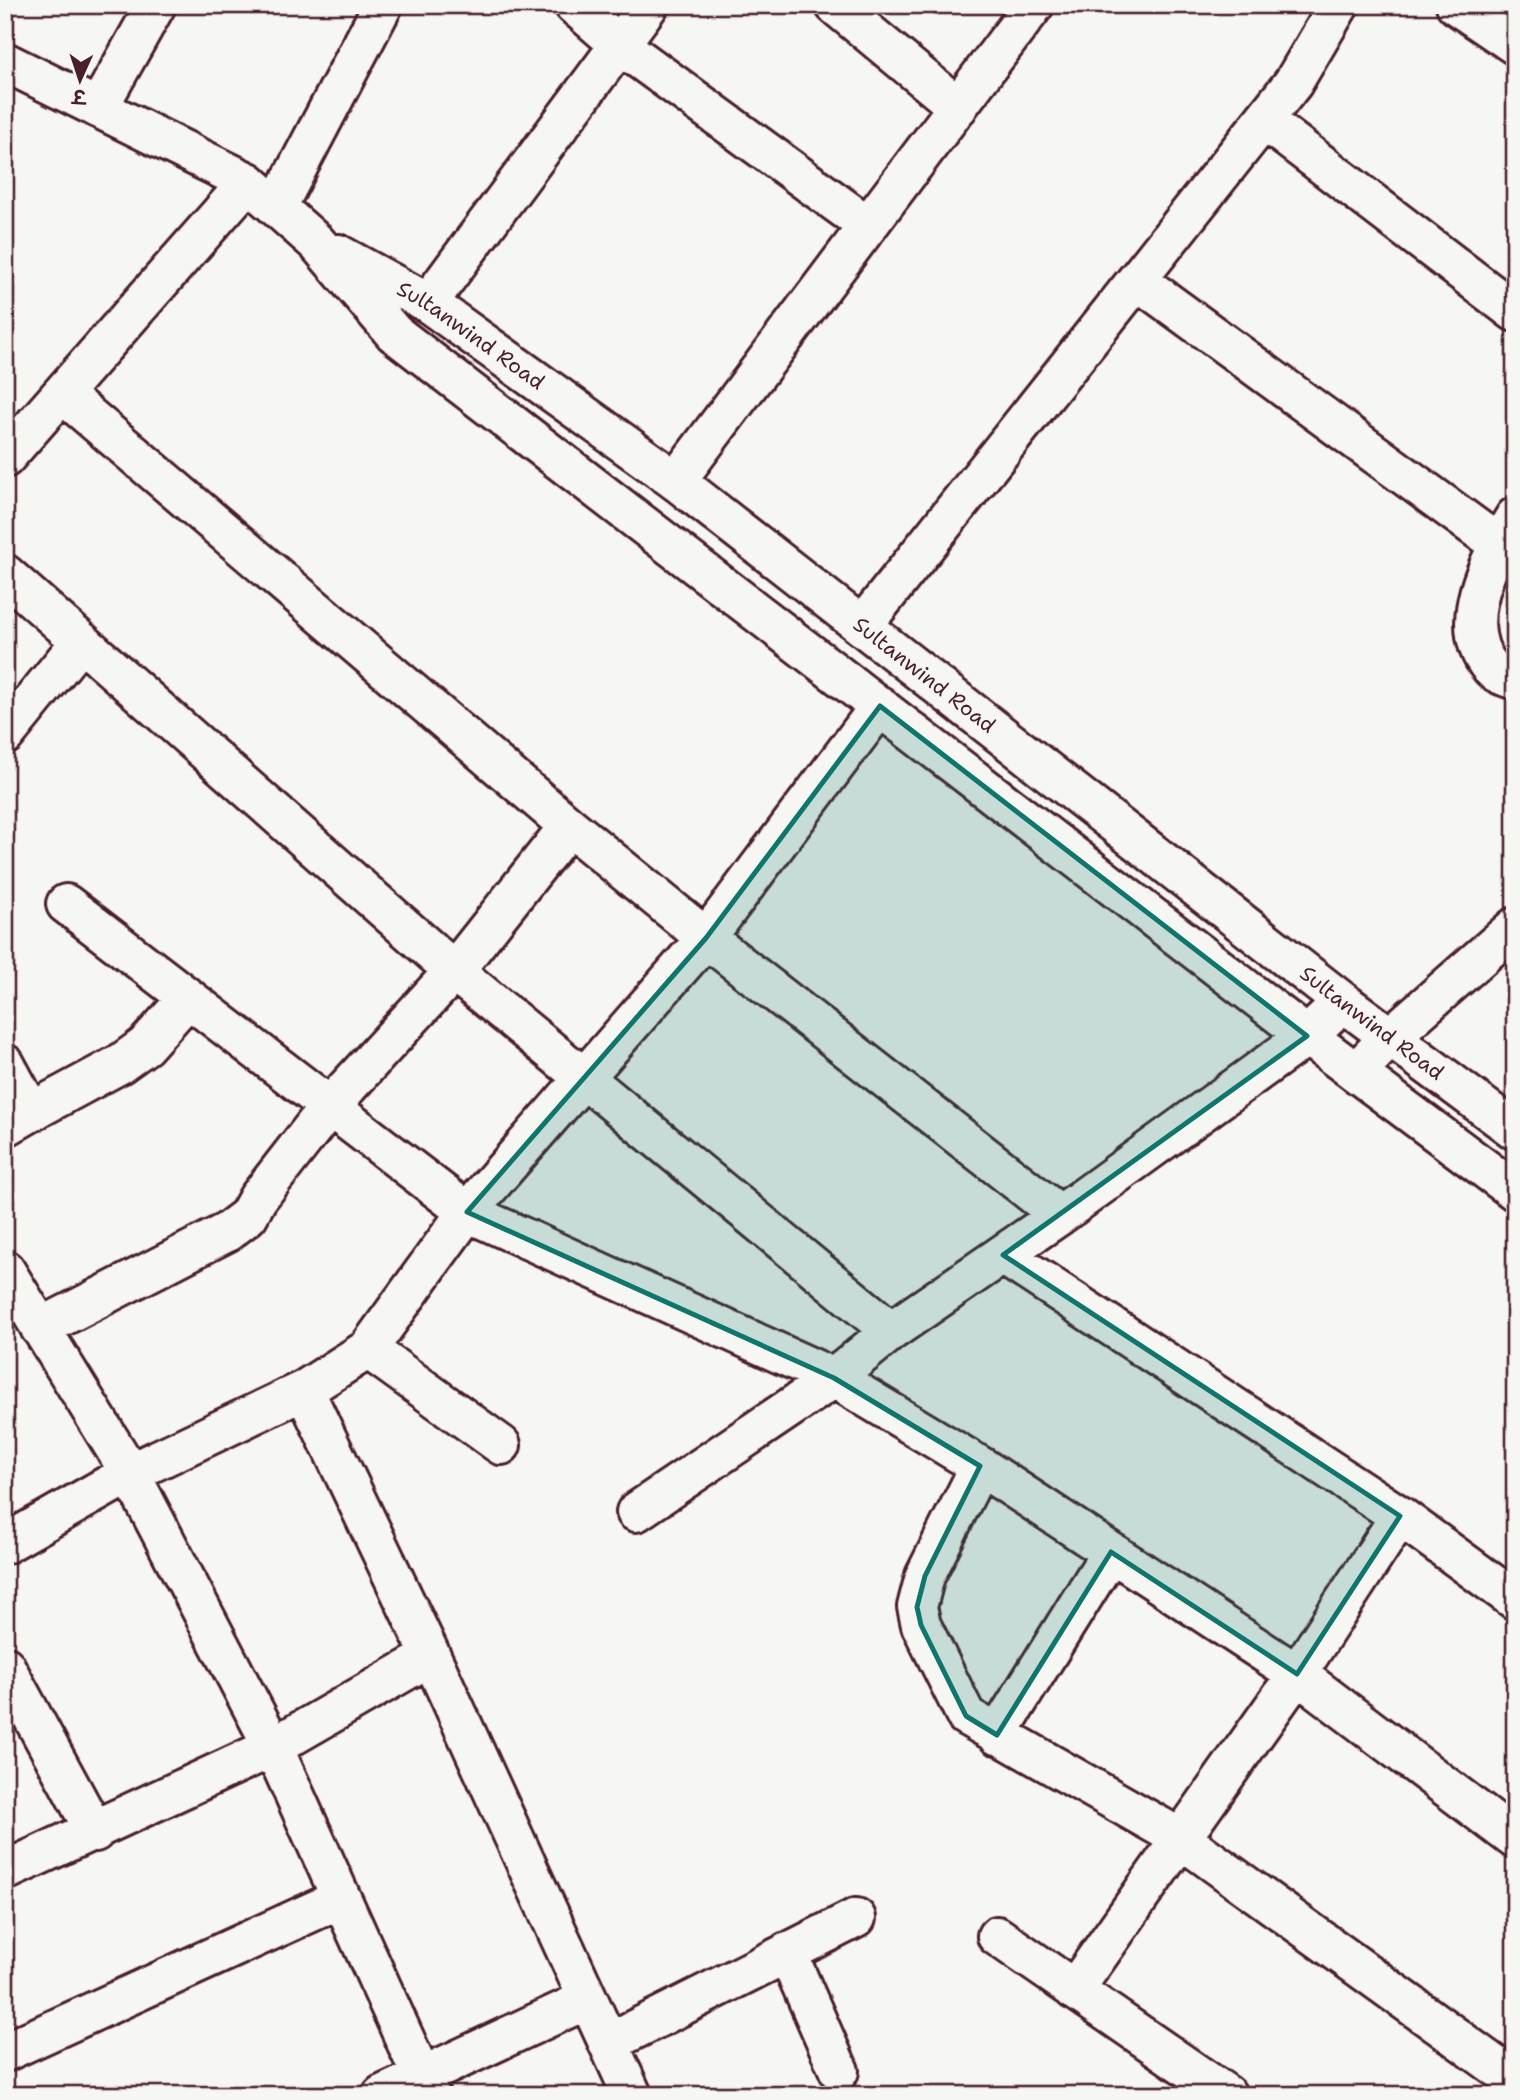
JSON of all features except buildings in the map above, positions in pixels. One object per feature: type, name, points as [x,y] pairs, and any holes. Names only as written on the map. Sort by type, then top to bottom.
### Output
[{"type":"street","points":[[98,108],[156,5]]},
{"type":"street","points":[[277,208],[383,5]]},
{"type":"street","points":[[574,5],[620,45],[868,226]]},
{"type":"street","points":[[428,303],[649,5]]},
{"type":"street","points":[[835,5],[958,107]]},
{"type":"street","points":[[676,481],[1034,5]]},
{"type":"street","points":[[863,625],[1293,83],[1339,5]]},
{"type":"street","points":[[1457,5],[1515,45]]},
{"type":"street","points":[[5,62],[248,182],[317,243],[394,333],[1307,1036],[1515,1191]]},
{"type":"street","points":[[1264,120],[1515,312]]},
{"type":"street","points":[[5,458],[64,395],[248,182]]},
{"type":"street","name":"Sultanwind Road","points":[[317,243],[428,303],[676,481],[1343,1002],[1515,1130]]},
{"type":"street","points":[[1138,280],[1506,530],[1484,577],[1475,616],[1476,645],[1492,670],[1515,680]]},
{"type":"street","points":[[64,395],[569,826],[706,938],[1060,1215]]},
{"type":"street","points":[[5,574],[454,971],[891,1331]]},
{"type":"street","points":[[5,735],[81,641]]},
{"type":"street","points":[[5,1544],[130,1473],[304,1390],[368,1349],[467,1212],[706,938],[880,706]]},
{"type":"street","points":[[40,1328],[227,1232],[248,1216],[258,1198],[329,1107],[454,971],[569,826]]},
{"type":"street","points":[[66,904],[467,1212],[834,1378],[980,1466],[1297,1674],[1515,1839]]},
{"type":"street","points":[[1356,1072],[1390,1037],[1515,927]]},
{"type":"street","points":[[5,1064],[18,1119],[120,1064],[145,1046],[188,998]]},
{"type":"street","points":[[636,1512],[834,1378],[891,1331],[1060,1215],[1307,1036],[1343,1002]]},
{"type":"street","points":[[1003,1255],[1400,1516],[1515,1600]]},
{"type":"street","points":[[5,1270],[130,1473],[273,1747],[425,2086]]},
{"type":"street","points":[[368,1349],[501,1445]]},
{"type":"street","points":[[304,1390],[431,1656],[632,2095]]},
{"type":"street","points":[[980,1466],[925,1576],[917,1606],[921,1625],[966,1716],[1180,1839],[1515,2080]]},
{"type":"street","points":[[1074,1990],[1297,1674],[1400,1516]]},
{"type":"street","points":[[997,1735],[1111,1552]]},
{"type":"street","points":[[5,1871],[273,1747],[431,1656]]},
{"type":"street","points":[[5,1666],[94,1832]]},
{"type":"street","points":[[5,2052],[340,1899]]},
{"type":"street","points":[[608,2043],[856,1917]]},
{"type":"street","points":[[997,1936],[1227,2095]]},
{"type":"street","points":[[787,1952],[839,2071]]},
{"type":"street","points":[[382,2095],[425,2086],[588,1999]]},
{"type":"highlighted area","points":[[880,706],[1307,1036],[1003,1255],[1400,1516],[1297,1674],[1111,1552],[997,1735],[966,1716],[921,1625],[917,1607],[925,1576],[980,1466],[834,1378],[467,1212],[706,938]]}]
